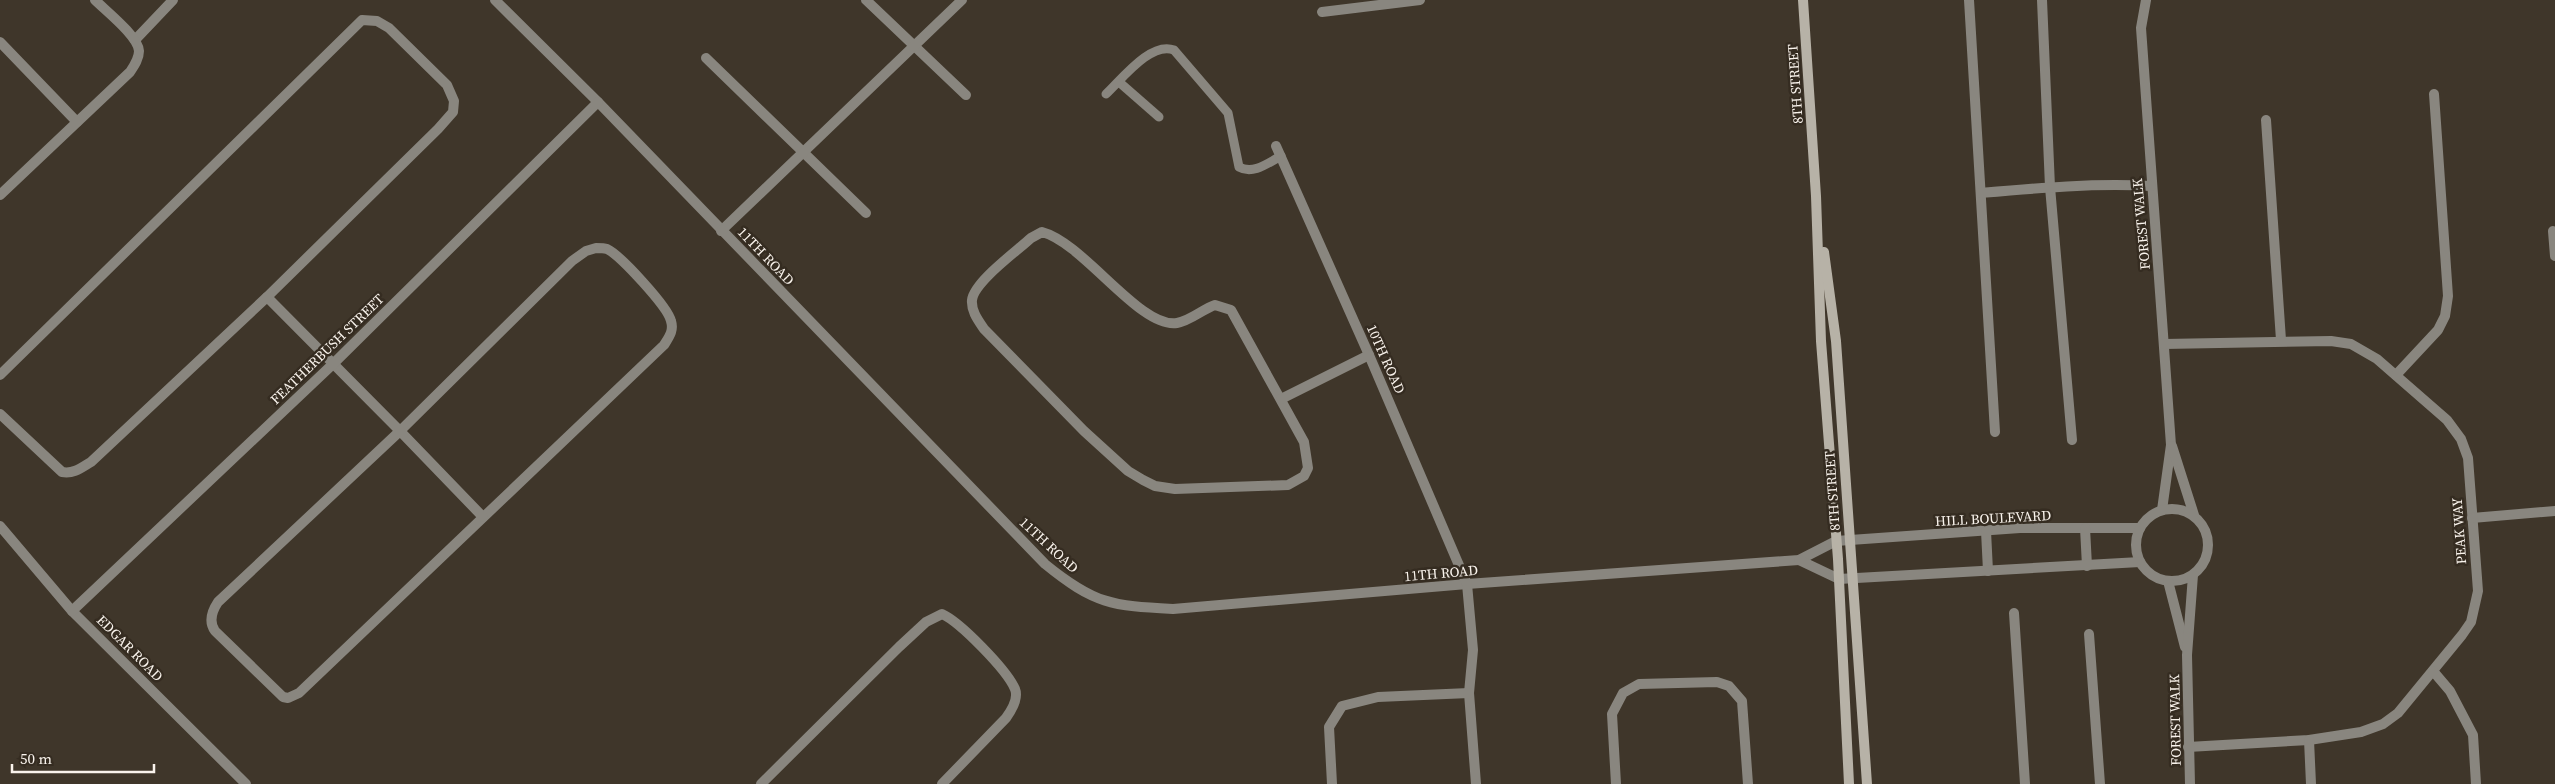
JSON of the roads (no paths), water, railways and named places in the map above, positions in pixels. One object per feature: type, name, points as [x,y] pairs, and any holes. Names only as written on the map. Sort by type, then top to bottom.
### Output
[{"type":"street","points":[[0,195],[130,72],[136,63],[139,51],[135,40],[95,0]]},
{"type":"street","points":[[135,40],[173,0]]},
{"type":"street","name":"11TH ROAD","points":[[495,0],[598,102],[1045,564],[1085,594],[1105,602],[1132,607],[1173,609],[1467,584],[1798,560],[1836,541]]},
{"type":"street","points":[[866,0],[966,95]]},
{"type":"street","points":[[1322,12],[1420,0]]},
{"type":"street","name":"8TH STREET","points":[[1803,0],[1816,196],[1821,341],[1839,579],[1849,784]]},
{"type":"street","points":[[1969,0],[1995,432]]},
{"type":"street","points":[[2042,0],[2050,187],[2072,440]]},
{"type":"street","name":"FOREST WALK","points":[[2146,0],[2141,28],[2171,445],[2162,510]]},
{"type":"street","points":[[721,230],[804,153],[961,1]]},
{"type":"street","points":[[0,375],[362,20],[377,21],[389,28],[447,85],[454,101],[453,112],[267,297],[79,470],[69,473],[62,472],[0,414]]},
{"type":"street","points":[[0,42],[77,122]]},
{"type":"street","points":[[706,58],[866,213]]},
{"type":"street","points":[[2396,375],[2438,330],[2445,316],[2448,296],[2434,94]]},
{"type":"street","name":"FEATHERBUSH STREET","points":[[72,611],[332,364],[598,102]]},
{"type":"street","points":[[2266,120],[2281,340]]},
{"type":"street","name":"10TH ROAD","points":[[1276,146],[1369,355],[1467,584],[1473,650],[1469,693],[1476,784]]},
{"type":"street","points":[[1981,194],[2050,187],[2117,184],[2151,186]]},
{"type":"street","name":"8TH STREET","points":[[1816,196],[1836,341],[1851,578],[1867,784]]},
{"type":"street","points":[[2553,231],[2555,256]]},
{"type":"street","points":[[1042,232],[1054,235],[1070,245],[1132,303],[1166,323],[1177,324],[1215,304],[1231,310],[1281,399],[1304,442],[1308,468],[1304,476],[1288,485],[1175,489],[1155,486],[1128,471],[1084,431],[984,328],[975,316],[972,301],[975,289],[1031,238],[1042,232]]},
{"type":"street","points":[[606,248],[662,304],[671,320],[672,333],[664,346],[294,695],[283,697],[215,631],[211,626],[212,616],[223,596],[400,431],[572,261],[586,251],[606,248]]},
{"type":"street","points":[[267,297],[482,517]]},
{"type":"street","name":"PEAK WAY","points":[[2164,344],[2281,340],[2331,341],[2351,344],[2378,359],[2447,420],[2461,439],[2468,458],[2478,591],[2471,622],[2398,713],[2383,724],[2361,732],[2309,740],[2188,747]]},
{"type":"street","points":[[1281,399],[1369,355]]},
{"type":"street","name":"FOREST WALK","points":[[2171,445],[2194,515]]},
{"type":"street","points":[[2162,510],[2184,510],[2194,515],[2207,534],[2209,545],[2201,567],[2193,575],[2181,580],[2168,581],[2157,578],[2147,572],[2140,562],[2136,551],[2136,539],[2140,528],[2153,514],[2162,510]]},
{"type":"street","points":[[2472,518],[2555,510]]},
{"type":"street","name":"EDGAR ROAD","points":[[0,526],[72,611],[246,784]]},
{"type":"street","name":"HILL BOULEVARD","points":[[1836,541],[2037,528],[2140,528]]},
{"type":"street","points":[[2085,528],[2087,566]]},
{"type":"street","points":[[1986,531],[1988,571]]},
{"type":"street","name":"11TH ROAD","points":[[1798,560],[1839,579]]},
{"type":"street","points":[[1839,579],[2140,562]]},
{"type":"street","name":"FOREST WALK","points":[[2190,784],[2187,655],[2193,575]]},
{"type":"street","name":"FOREST WALK","points":[[2168,581],[2187,655]]},
{"type":"street","points":[[761,784],[905,641],[926,622],[942,614],[957,622],[988,655],[1015,689],[1016,697],[1011,712],[1006,718],[942,784]]},
{"type":"street","points":[[2014,614],[2025,784]]},
{"type":"street","points":[[2090,634],[2100,784]]},
{"type":"street","points":[[2432,671],[2450,692],[2473,735],[2476,784]]},
{"type":"street","points":[[1616,784],[1612,714],[1624,693],[1639,684],[1717,682],[1729,686],[1742,701],[1748,784]]},
{"type":"street","points":[[1332,784],[1329,728],[1342,706],[1378,697],[1469,693]]},
{"type":"street","points":[[2309,740],[2312,784]]},
{"type":"lane","points":[[1106,94],[1150,52],[1160,48],[1174,50],[1228,113],[1239,167],[1244,170],[1256,169],[1281,156]]},
{"type":"lane","points":[[1119,82],[1159,117]]}]
